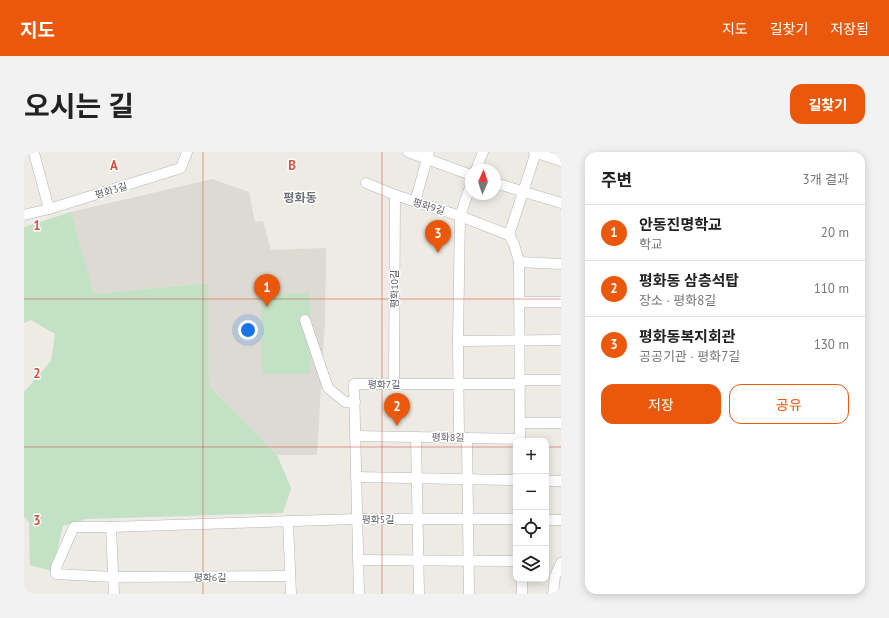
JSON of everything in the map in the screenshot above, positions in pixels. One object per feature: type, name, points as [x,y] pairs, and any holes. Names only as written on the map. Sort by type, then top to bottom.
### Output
[{"type":"street","name":"평화3길","points":[[24,215],[49,209],[181,168],[187,152]]},
{"type":"street","points":[[408,152],[428,156],[465,172]]},
{"type":"street","points":[[478,164],[483,152]]},
{"type":"street","points":[[520,438],[519,262],[514,244],[509,235],[535,152],[561,162]]},
{"type":"street","points":[[32,154],[49,209]]},
{"type":"street","points":[[415,202],[428,156]]},
{"type":"street","name":"평화9길","points":[[366,183],[395,195],[460,216],[509,235]]},
{"type":"street","points":[[501,185],[561,203]]},
{"type":"street","name":"평화10길","points":[[394,384],[395,195]]},
{"type":"street","points":[[466,200],[460,216],[458,341],[459,384],[468,479],[469,594]]},
{"type":"street","points":[[519,262],[561,264]]},
{"type":"street","points":[[519,302],[561,302]]},
{"type":"street","points":[[305,320],[328,388],[345,402],[355,402]]},
{"type":"street","points":[[458,341],[561,340]]},
{"type":"street","points":[[520,382],[561,380]]},
{"type":"street","name":"평화7길","points":[[359,594],[354,384],[459,384],[520,382]]},
{"type":"street","points":[[520,423],[561,423]]},
{"type":"street","points":[[355,436],[416,437]]},
{"type":"street","name":"평화8길","points":[[419,594],[416,437],[513,440]]},
{"type":"street","points":[[356,477],[513,480]]},
{"type":"street","points":[[549,481],[561,481]]},
{"type":"street","name":"평화5길","points":[[113,577],[56,574],[56,567],[74,527],[357,519],[513,519]]},
{"type":"street","points":[[549,520],[561,520]]},
{"type":"street","points":[[288,521],[291,594]]},
{"type":"street","points":[[111,527],[114,594]]},
{"type":"street","points":[[358,560],[513,561]]},
{"type":"street","points":[[554,594],[555,576],[561,563]]},
{"type":"street","name":"평화6길","points":[[113,577],[290,576]]},
{"type":"street","points":[[522,582],[522,594]]},
{"type":"shaded area","points":[[212,179],[249,192],[255,222],[263,221],[271,250],[326,248],[325,320],[317,455],[277,455],[209,386],[208,283],[94,294],[71,212]]},
{"type":"green space","points":[[71,212],[94,294],[208,283],[209,386],[277,455],[291,488],[283,513],[87,519],[63,526],[52,571],[30,565],[29,522],[24,517],[24,392],[51,361],[55,334],[31,320],[24,323],[24,227]]},
{"type":"green space","points":[[261,293],[310,293],[310,374],[262,374]]},
{"type":"place","name":"평화동복지회관","points":[[438,253]]},
{"type":"place","name":"안동진명학교","points":[[267,307]]},
{"type":"place","name":"평화동 삼층석탑","points":[[397,426]]},
{"type":"district","name":"평화동","points":[[300,198]]}]
